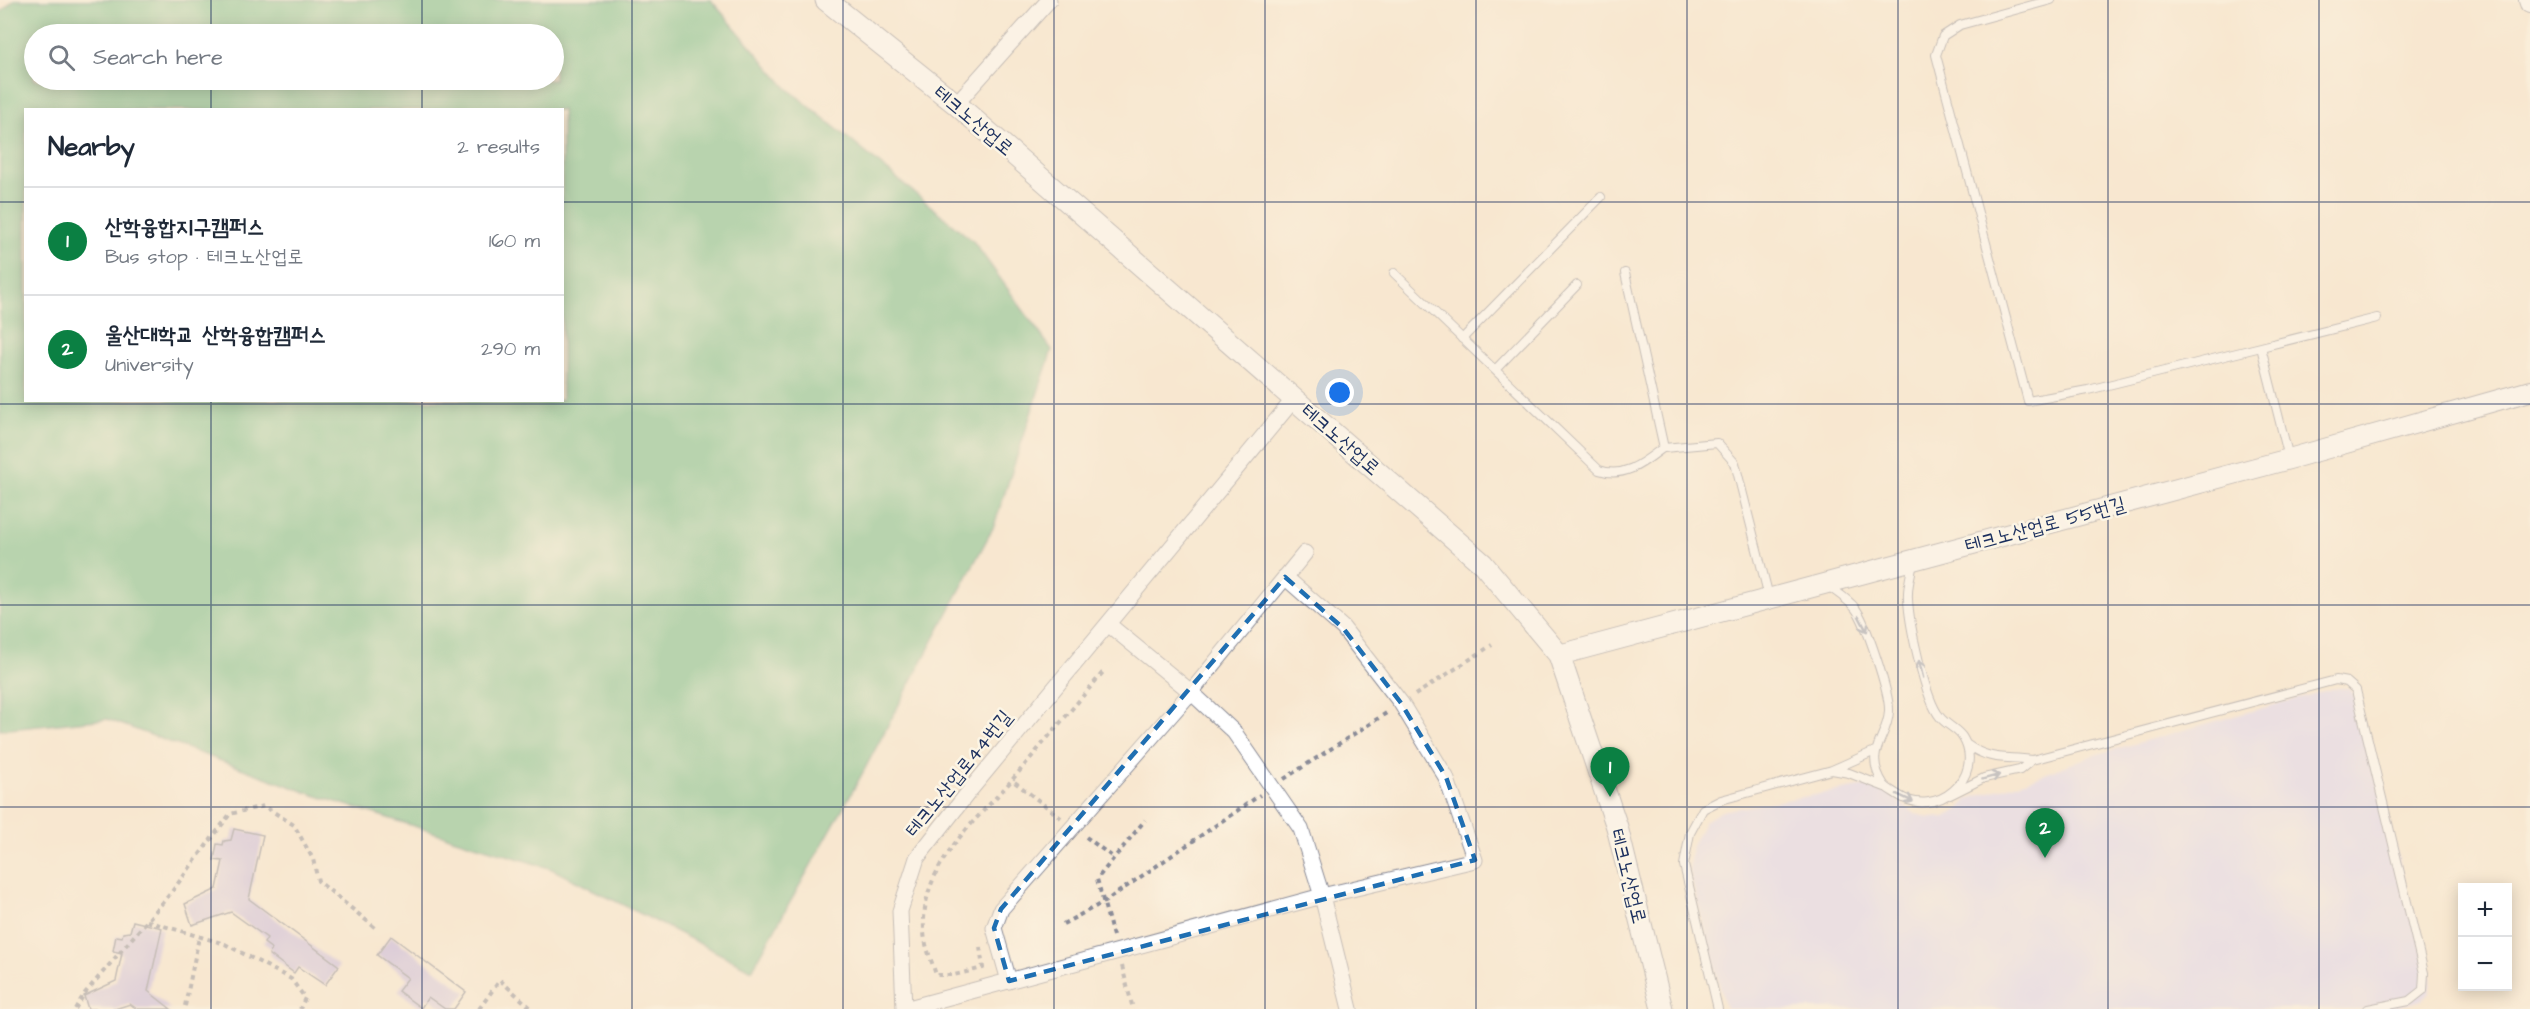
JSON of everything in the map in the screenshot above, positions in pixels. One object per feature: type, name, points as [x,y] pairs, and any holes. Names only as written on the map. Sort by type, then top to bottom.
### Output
[{"type":"main road","name":"테크노산업로","points":[[826,0],[956,104],[1482,564],[1559,655],[1617,827],[1662,1009]]},
{"type":"street","points":[[956,104],[1049,0]]},
{"type":"street","name":"테크노산업로 55번길","points":[[1559,655],[1823,582],[2289,459],[2530,391]]},
{"type":"street","name":"테크노산업로44번길","points":[[1294,399],[917,858],[900,911],[904,1009],[1322,896],[1475,860],[1446,777],[1401,704]]},
{"type":"street","points":[[1009,981],[994,928],[1000,909],[1191,692],[1305,553]]},
{"type":"street","points":[[1285,577],[1343,628],[1401,704]]},
{"type":"street","points":[[1108,624],[1191,692],[1234,732],[1301,829],[1322,896],[1350,1009]]},
{"type":"lane","points":[[2051,0],[1960,25],[1943,36],[1936,54],[2028,401],[2088,390],[2377,318]]},
{"type":"lane","points":[[1462,339],[1601,197]]},
{"type":"lane","points":[[1394,273],[1599,470],[1609,474],[1635,469],[1664,447],[1717,442],[1735,463],[1770,598]]},
{"type":"lane","points":[[1625,273],[1664,447]]},
{"type":"lane","points":[[1495,370],[1577,285]]},
{"type":"lane","points":[[2260,347],[2289,459]]},
{"type":"lane","points":[[1913,560],[1908,598],[1922,674],[1939,716],[1963,737],[1965,743],[1968,764],[1963,778],[1950,795]]},
{"type":"lane","points":[[1823,582],[1855,608],[1871,638],[1889,712],[1875,751],[1878,772],[1885,787]]},
{"type":"lane","points":[[1965,743],[1980,754],[1996,759],[2032,760],[2336,680],[2347,682],[2356,690],[2424,973],[2423,990],[2409,1001],[2368,1009]]},
{"type":"lane","points":[[1718,1009],[1684,865],[1690,833],[1702,809],[1721,800],[1833,770],[1875,751]]},
{"type":"lane","points":[[1833,770],[1849,773],[1885,787],[1904,799],[1920,804],[1935,803],[1984,778],[2020,770],[2032,760]]},
{"type":"path","points":[[1063,924],[1104,902],[1272,787],[1492,645]]},
{"type":"path","points":[[979,945],[983,968],[954,975],[936,975],[924,933],[924,900],[940,860],[1012,780],[1104,671]]},
{"type":"path","points":[[1012,780],[1063,819]]},
{"type":"path","points":[[75,1009],[85,993],[147,921],[230,814],[264,806],[294,825],[313,859],[318,881],[378,930]]},
{"type":"path","points":[[1133,1009],[1097,879],[1145,819]]},
{"type":"path","points":[[147,921],[225,944],[291,979],[304,998],[300,1009]]},
{"type":"path","points":[[185,1006],[199,937]]},
{"type":"path","points":[[479,1009],[500,980],[532,1009]]},
{"type":"highlighted area","points":[[1285,577],[1343,628],[1401,703],[1446,777],[1475,860],[1009,981],[994,928],[1001,909]]},
{"type":"shaded area","points":[[2335,688],[2348,688],[2355,696],[2431,979],[2429,993],[2422,1000],[2392,1009],[1726,1009],[1689,870],[1692,845],[1705,821],[1722,811],[1866,786],[1893,794],[1898,801],[1914,813],[1929,818],[1945,817],[1960,809],[1967,799],[2032,779],[2091,756]]},
{"type":"green space","points":[[14,0],[711,0],[787,88],[973,241],[1052,350],[994,526],[861,776],[752,970],[552,869],[314,795],[107,719],[0,730],[0,13]]},
{"type":"building","points":[[234,829],[263,835],[249,899],[339,966],[325,985],[298,967],[294,973],[269,954],[272,949],[264,943],[267,938],[231,912],[192,925],[185,904],[217,889],[223,861],[214,860],[217,844],[223,845],[224,841],[231,840]]},
{"type":"building","points":[[133,921],[162,928],[148,991],[171,1009],[137,1009],[130,1004],[115,1009],[88,1009],[84,996],[116,981],[122,953],[113,951],[116,936],[122,937],[123,933],[130,932]]},
{"type":"building","points":[[391,936],[466,992],[454,1009],[445,1009],[428,997],[421,1008],[398,991],[408,978],[377,955]]},
{"type":"place","name":"산학융합지구캠퍼스","points":[[1610,797]]},
{"type":"place","name":"울산대학교 산학융합캠퍼스","points":[[2045,858]]}]
